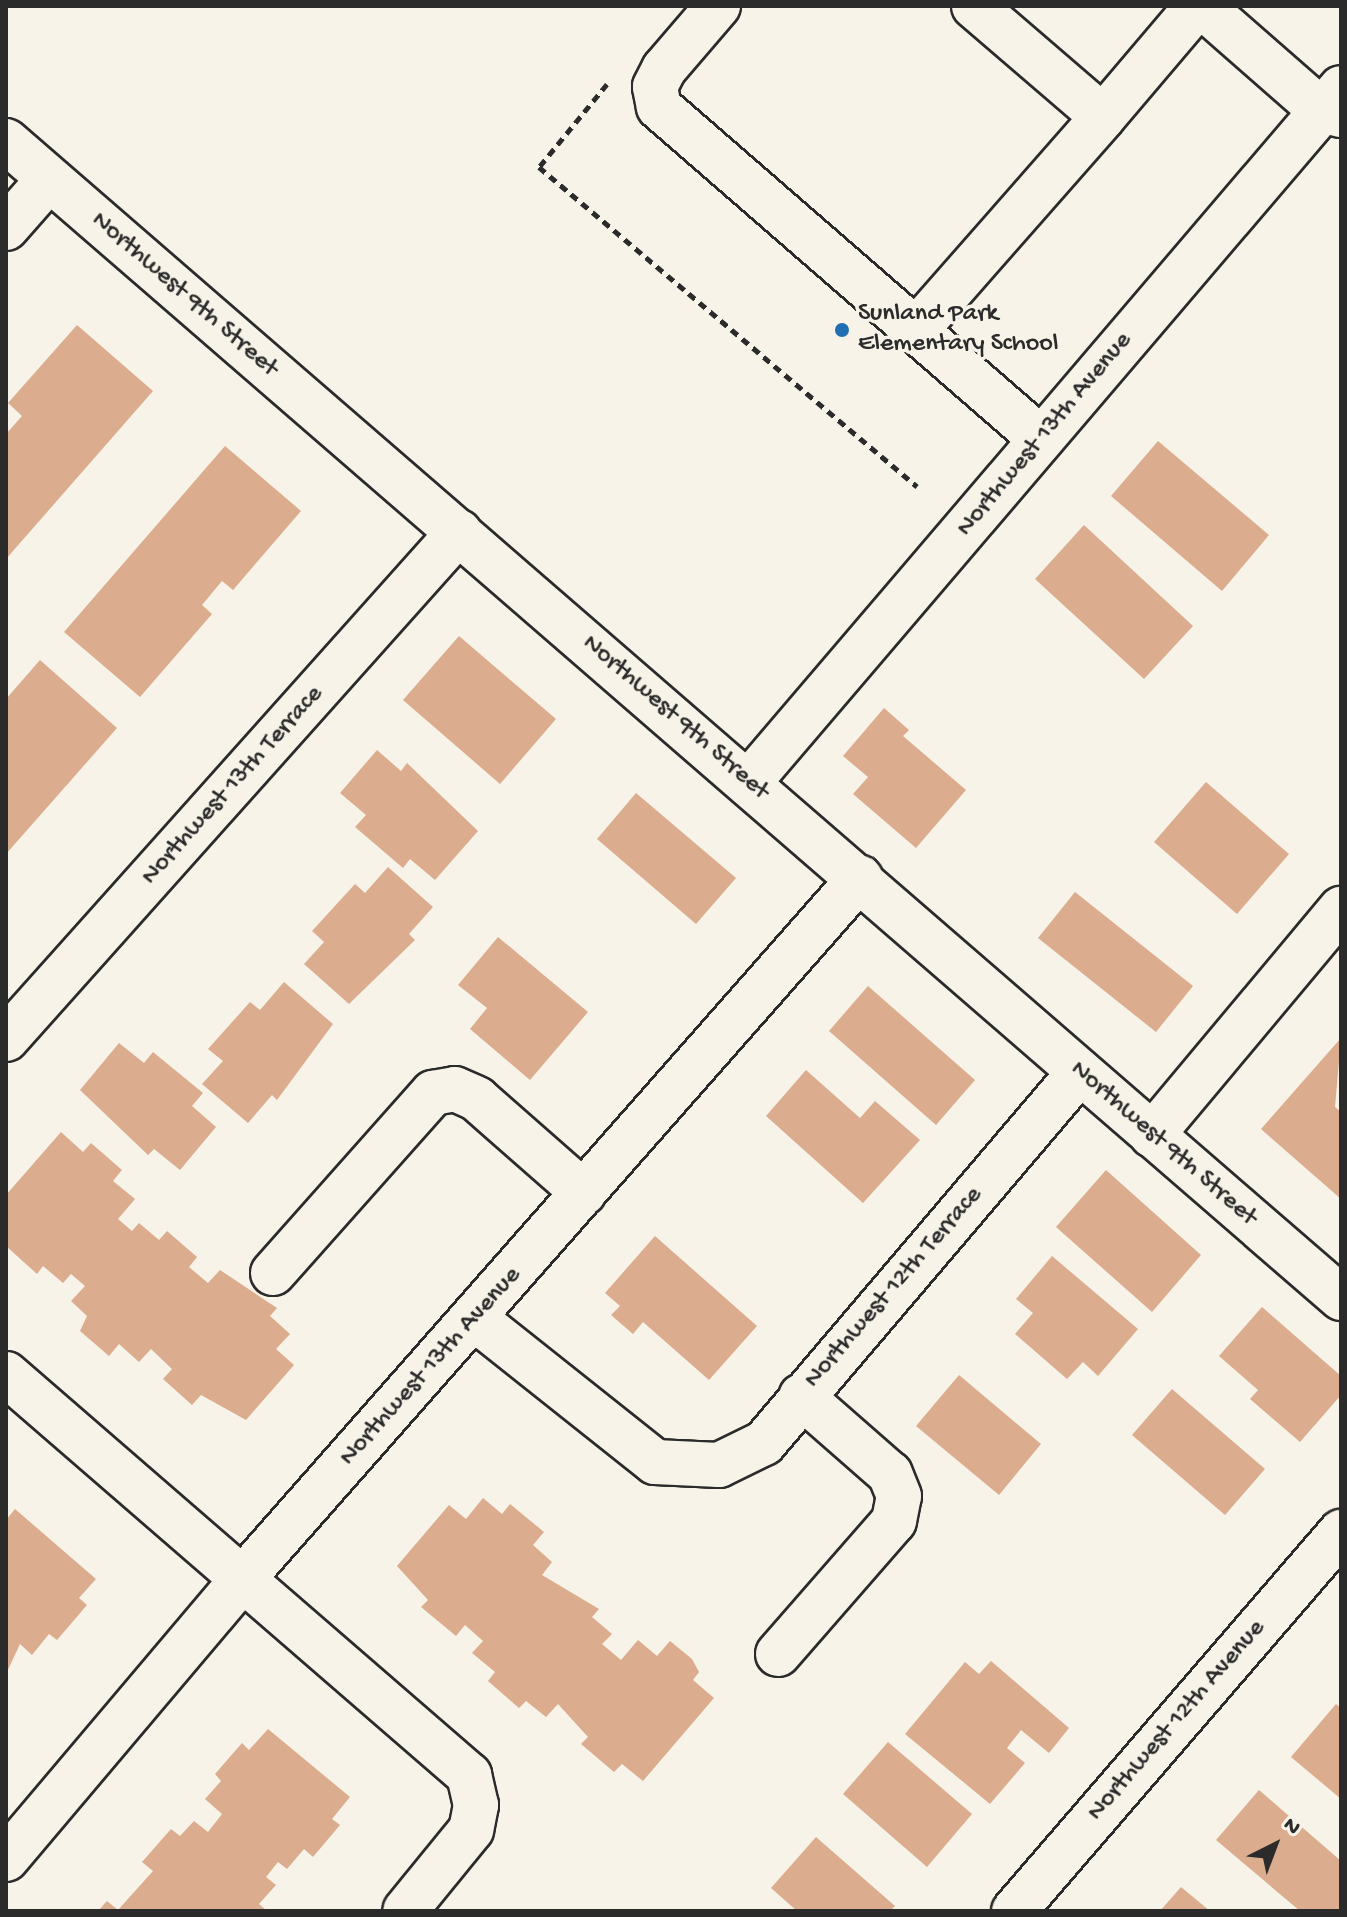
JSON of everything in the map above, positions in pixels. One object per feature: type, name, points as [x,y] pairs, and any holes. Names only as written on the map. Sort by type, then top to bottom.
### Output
[{"type":"street","points":[[718,6],[664,69],[655,87],[659,107],[1041,439]]},
{"type":"street","points":[[974,6],[1103,117]]},
{"type":"street","points":[[916,330],[1200,6],[1334,104]]},
{"type":"street","name":"Northwest 13th Avenue","points":[[749,782],[1041,439],[1334,104]]},
{"type":"street","name":"Northwest 9th Street","points":[[6,141],[1341,1298]]},
{"type":"street","points":[[6,228],[49,179]]},
{"type":"street","name":"Northwest 13th Terrace","points":[[6,1039],[459,532]]},
{"type":"street","name":"Northwest 13th Avenue","points":[[6,1859],[244,1577],[860,878]]},
{"type":"street","points":[[1152,1135],[1341,909]]},
{"type":"street","name":"Northwest 12th Terrace","points":[[474,1318],[624,1443],[655,1462],[687,1467],[719,1465],[764,1443],[1079,1073]]},
{"type":"street","points":[[273,1273],[433,1093],[455,1089],[477,1099],[584,1193]]},
{"type":"street","points":[[6,1374],[469,1775],[476,1805],[471,1830],[405,1911]]},
{"type":"street","points":[[778,1654],[894,1521],[899,1496],[890,1474],[801,1396]]},
{"type":"street","name":"Northwest 12th Avenue","points":[[1014,1911],[1341,1532]]},
{"type":"path","points":[[610,80],[539,167],[917,487]]},
{"type":"building","points":[[77,325],[153,391],[6,559],[6,434],[22,416],[8,403]]},
{"type":"building","points":[[1158,441],[1269,535],[1222,591],[1111,496]]},
{"type":"building","points":[[225,446],[301,511],[233,590],[222,581],[202,605],[212,614],[140,697],[64,632]]},
{"type":"building","points":[[1084,525],[1193,626],[1144,679],[1035,579]]},
{"type":"building","points":[[459,636],[556,719],[500,784],[403,700]]},
{"type":"building","points":[[40,660],[117,728],[6,854],[6,699]]},
{"type":"building","points":[[884,708],[909,730],[903,736],[966,790],[916,848],[853,794],[868,777],[843,756]]},
{"type":"building","points":[[377,750],[401,771],[407,763],[478,831],[435,880],[410,859],[403,868],[355,827],[366,815],[340,793]]},
{"type":"building","points":[[1206,782],[1289,854],[1237,914],[1154,842]]},
{"type":"building","points":[[636,793],[736,878],[696,924],[597,839]]},
{"type":"building","points":[[388,867],[433,907],[409,934],[415,940],[349,1004],[304,964],[324,942],[312,931],[355,884],[365,893]]},
{"type":"building","points":[[1075,892],[1193,986],[1156,1032],[1038,938]]},
{"type":"building","points":[[498,937],[588,1012],[530,1080],[470,1029],[487,1008],[458,985]]},
{"type":"building","points":[[284,982],[333,1024],[277,1100],[272,1095],[248,1123],[202,1084],[223,1061],[208,1049],[250,1002],[260,1010]]},
{"type":"building","points":[[868,986],[975,1080],[936,1125],[829,1031]]},
{"type":"building","points":[[1341,1038],[1335,1107],[1341,1112],[1341,1199],[1261,1129]]},
{"type":"building","points":[[119,1043],[144,1063],[153,1052],[203,1093],[192,1106],[216,1127],[180,1170],[154,1149],[148,1155],[80,1090]]},
{"type":"building","points":[[806,1070],[860,1118],[875,1101],[920,1140],[863,1203],[766,1116]]},
{"type":"building","points":[[61,1132],[83,1152],[91,1143],[122,1170],[113,1181],[135,1199],[118,1219],[132,1231],[139,1223],[159,1240],[167,1231],[197,1257],[189,1267],[208,1283],[220,1270],[277,1308],[270,1316],[290,1334],[276,1349],[294,1365],[246,1420],[201,1395],[192,1405],[163,1379],[172,1369],[151,1349],[139,1362],[119,1344],[109,1356],[80,1331],[87,1316],[71,1301],[85,1286],[71,1274],[63,1283],[43,1266],[37,1274],[6,1246],[6,1195]]},
{"type":"building","points":[[1106,1170],[1201,1255],[1152,1312],[1056,1227]]},
{"type":"building","points":[[655,1236],[757,1326],[709,1380],[643,1322],[633,1334],[611,1315],[620,1306],[605,1293]]},
{"type":"building","points":[[1052,1256],[1138,1329],[1098,1376],[1083,1362],[1067,1379],[1015,1334],[1033,1313],[1016,1299]]},
{"type":"building","points":[[1262,1307],[1341,1376],[1341,1395],[1300,1442],[1250,1399],[1258,1390],[1219,1356]]},
{"type":"building","points":[[959,1375],[1041,1444],[999,1495],[916,1426]]},
{"type":"building","points":[[1172,1389],[1265,1469],[1225,1515],[1132,1435]]},
{"type":"building","points":[[483,1498],[502,1514],[510,1504],[544,1532],[533,1545],[552,1562],[542,1575],[599,1609],[592,1617],[612,1634],[602,1644],[621,1660],[638,1640],[657,1656],[670,1641],[692,1659],[699,1672],[693,1680],[714,1698],[643,1781],[622,1764],[614,1772],[581,1744],[588,1737],[558,1704],[546,1717],[526,1701],[519,1708],[488,1681],[495,1672],[472,1653],[483,1641],[465,1625],[456,1636],[421,1607],[428,1600],[397,1566],[449,1505],[466,1519]]},
{"type":"building","points":[[15,1509],[96,1579],[79,1598],[87,1605],[57,1640],[49,1634],[32,1655],[20,1644],[6,1674],[6,1520]]},
{"type":"building","points":[[991,1661],[1069,1728],[1049,1753],[1021,1730],[1007,1748],[1025,1763],[990,1804],[905,1734],[965,1662],[979,1674]]},
{"type":"building","points":[[1336,1704],[1341,1708],[1341,1799],[1291,1757]]},
{"type":"building","points":[[268,1729],[350,1797],[332,1819],[340,1825],[313,1857],[304,1849],[287,1869],[278,1862],[266,1877],[276,1885],[259,1904],[267,1911],[98,1911],[107,1901],[118,1910],[153,1871],[142,1862],[171,1829],[180,1836],[194,1821],[208,1832],[222,1814],[205,1799],[221,1781],[215,1774],[242,1743],[249,1750]]},
{"type":"building","points":[[888,1742],[972,1814],[927,1867],[843,1794]]},
{"type":"building","points":[[1259,1790],[1341,1861],[1341,1911],[1300,1911],[1216,1840]]},
{"type":"building","points":[[816,1837],[895,1906],[890,1911],[797,1911],[771,1888]]},
{"type":"building","points":[[1181,1887],[1210,1911],[1160,1911]]},
{"type":"place","name":"Sunland Park Elementary School","points":[[842,330]]}]
